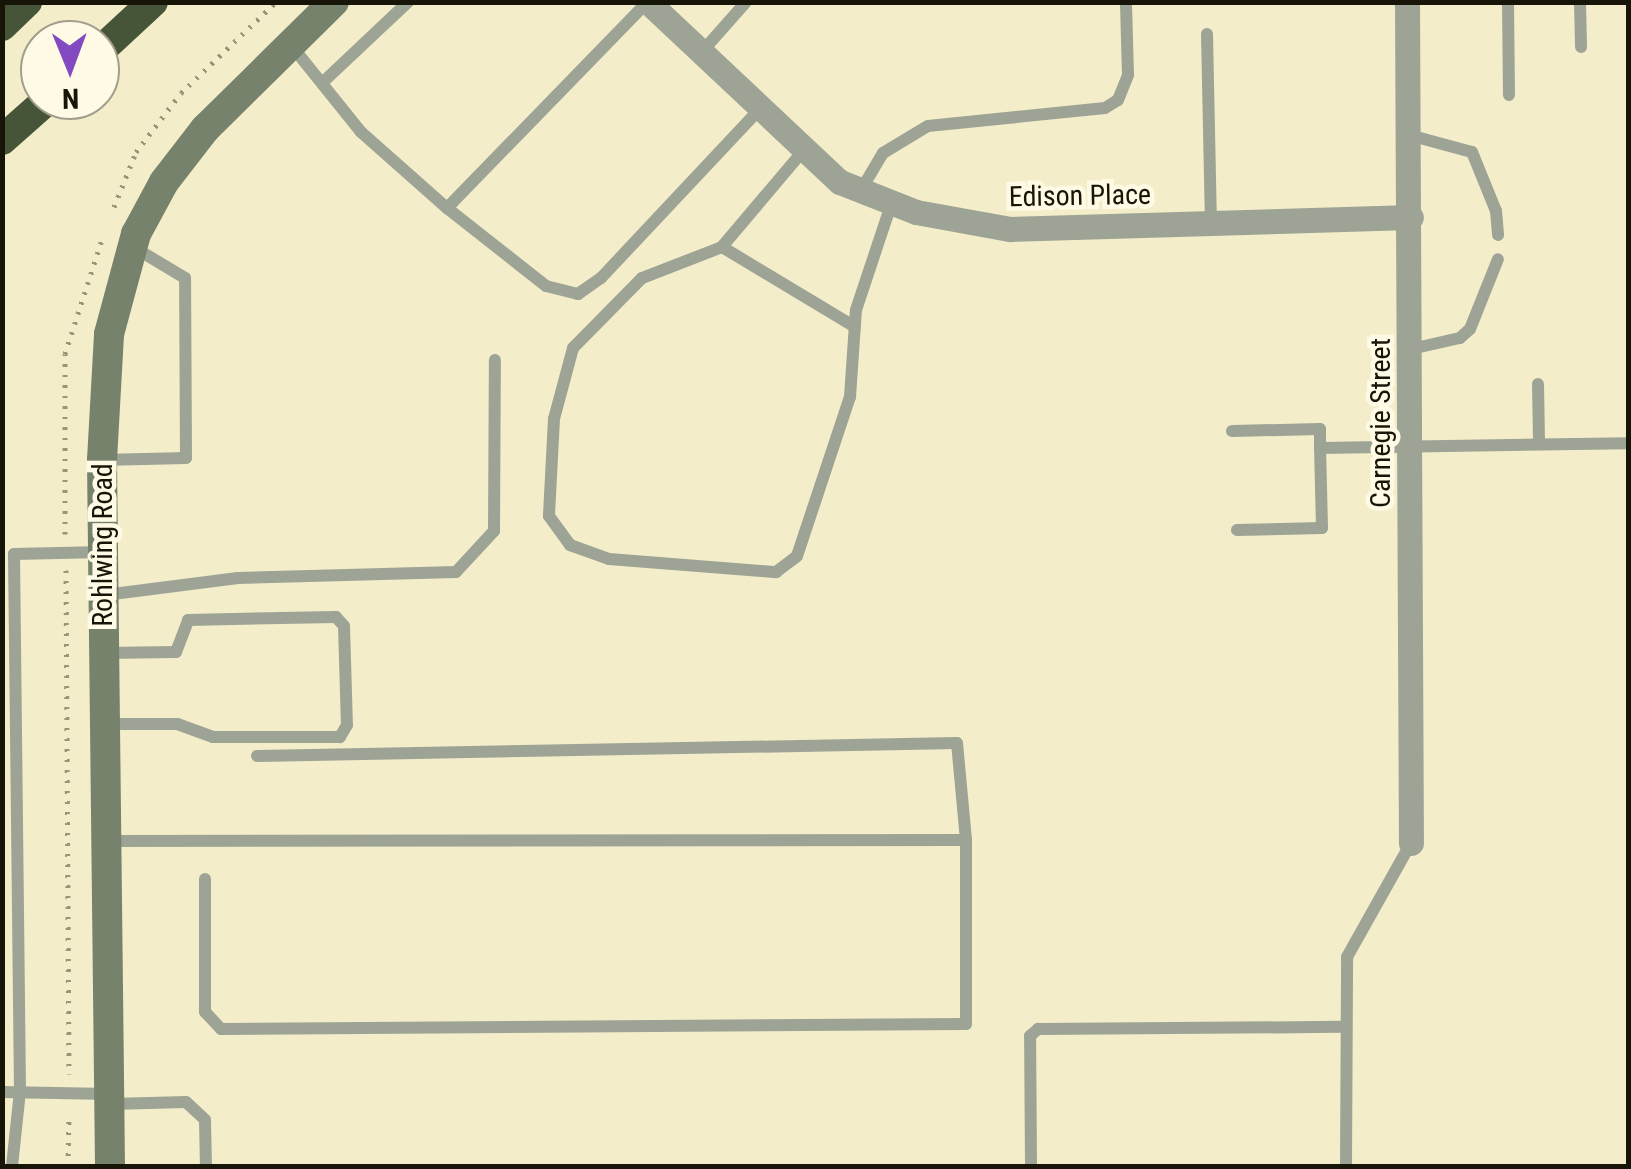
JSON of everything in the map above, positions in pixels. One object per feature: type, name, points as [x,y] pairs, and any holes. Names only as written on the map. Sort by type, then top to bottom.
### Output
[{"type":"highway","points":[[2,26],[27,2]]},
{"type":"highway","points":[[120,33],[153,2]]},
{"type":"highway","points":[[2,140],[24,120]]},
{"type":"main road","name":"Rohlwing Road","points":[[110,1166],[102,552],[109,334],[132,247],[164,182],[195,142],[334,2]]},
{"type":"street","name":"Edison Place","points":[[647,2],[758,111],[840,182],[892,202],[1010,229],[1411,216]]},
{"type":"street","name":"Carnegie Street","points":[[1407,2],[1411,216],[1410,843]]},
{"type":"lane","points":[[322,83],[408,2]]},
{"type":"lane","points":[[446,208],[647,2]]},
{"type":"lane","points":[[700,54],[746,2]]},
{"type":"lane","points":[[861,190],[883,154],[928,126],[1106,108],[1118,100],[1128,76],[1126,2]]},
{"type":"lane","points":[[1508,2],[1509,95]]},
{"type":"lane","points":[[1580,2],[1581,47]]},
{"type":"lane","points":[[1207,34],[1211,223]]},
{"type":"lane","points":[[291,45],[361,132],[446,208],[546,286],[578,294],[602,278],[758,111]]},
{"type":"lane","points":[[1409,135],[1472,152],[1496,211],[1498,235]]},
{"type":"lane","points":[[803,150],[722,248],[642,278],[573,348],[554,418],[548,516],[570,544],[609,559],[776,572],[796,556],[850,397],[855,326],[892,202]]},
{"type":"lane","points":[[102,460],[186,458],[185,278],[132,247]]},
{"type":"lane","points":[[722,248],[855,326]]},
{"type":"lane","points":[[1411,349],[1460,338],[1470,329],[1498,259]]},
{"type":"lane","points":[[103,595],[238,578],[456,572],[494,530],[495,360]]},
{"type":"lane","points":[[1538,384],[1539,444]]},
{"type":"lane","points":[[1232,431],[1320,429],[1322,528],[1237,530]]},
{"type":"lane","points":[[1320,448],[1628,442]]},
{"type":"lane","points":[[12,1166],[20,1091],[8,554],[102,552]]},
{"type":"lane","points":[[104,653],[176,652],[188,620],[336,617],[344,626],[347,725],[340,737],[213,737],[177,724],[104,724]]},
{"type":"lane","points":[[205,879],[205,1012],[221,1029],[966,1024],[966,840],[958,743],[256,756]]},
{"type":"lane","points":[[106,842],[966,840]]},
{"type":"lane","points":[[1346,1166],[1343,1027],[1347,957],[1410,843]]},
{"type":"lane","points":[[1031,1166],[1030,1036],[1038,1029],[1343,1027]]},
{"type":"lane","points":[[2,1092],[186,1102],[206,1120],[206,1166]]}]
